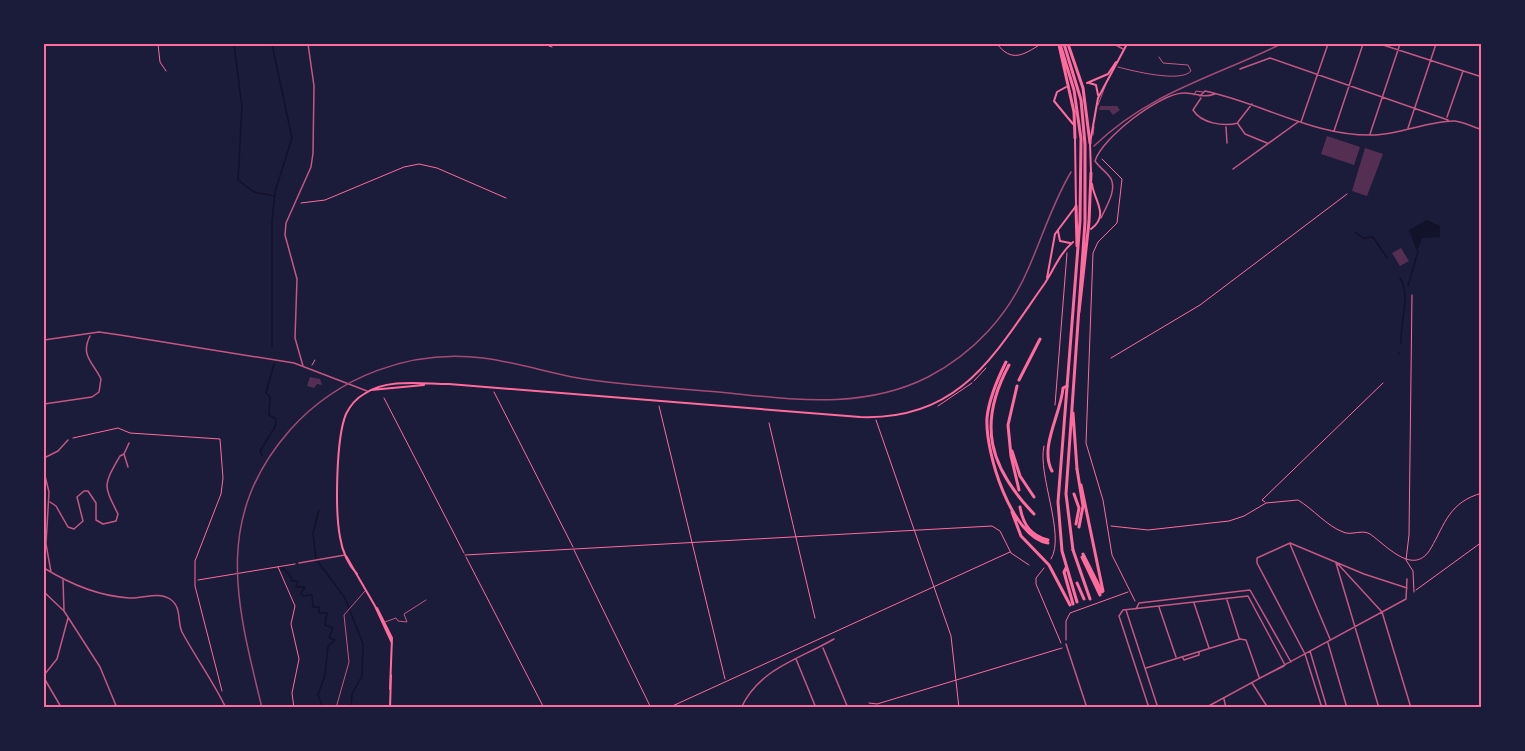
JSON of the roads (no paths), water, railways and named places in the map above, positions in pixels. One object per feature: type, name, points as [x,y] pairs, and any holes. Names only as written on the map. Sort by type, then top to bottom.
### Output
[{"type":"highway","points":[[1059,44],[1074,112],[1076,138]]},
{"type":"highway","points":[[1034,514],[1005,478],[992,445],[990,427],[993,400],[1007,364],[993,391],[987,420],[990,453],[1022,536],[1049,565],[1074,604],[1064,572],[1066,568],[1059,530],[1058,502],[1078,248],[1081,170],[1078,112],[1059,44]]},
{"type":"highway","points":[[1066,44],[1083,88],[1090,143]]},
{"type":"highway","points":[[1066,44],[1081,100],[1086,144],[1085,222],[1066,495],[1073,550],[1090,599]]},
{"type":"highway","points":[[1078,314],[1081,309],[1089,222],[1090,173]]},
{"type":"highway","points":[[1076,206],[1078,248]]},
{"type":"highway","points":[[1019,380],[1040,339]]},
{"type":"highway","points":[[1017,386],[1010,411],[1009,437],[1019,490]]},
{"type":"highway","points":[[1052,471],[1048,462],[1048,449],[1063,388],[1067,386]]},
{"type":"highway","points":[[1072,412],[1083,506],[1077,525],[1079,505],[1074,494]]},
{"type":"highway","points":[[1009,437],[1020,476],[1034,497]]},
{"type":"highway","points":[[1077,469],[1102,593],[1083,555]]},
{"type":"highway","points":[[1001,482],[1023,529],[1032,537],[1048,542],[1036,536],[1028,528],[1020,507]]},
{"type":"highway","points":[[1077,584],[1084,599]]},
{"type":"main road","points":[[1091,229],[1100,219],[1101,209],[1093,194],[1090,173],[1090,143],[1098,98],[1127,44]]},
{"type":"main road","points":[[1098,98],[1097,87],[1087,82],[1100,79],[1108,74],[1120,58]]},
{"type":"main road","points":[[1100,79],[1106,82]]},
{"type":"main road","points":[[1046,282],[1058,228],[1076,206],[1076,138],[1072,120],[1054,101],[1057,92],[1066,87]]},
{"type":"main road","points":[[390,707],[392,643],[385,622],[346,555],[339,532],[340,442],[347,413],[367,392],[397,385],[427,384],[491,387],[876,418],[922,410],[963,388],[990,360],[1046,282],[1063,252],[1073,242],[1060,241],[1057,237],[1058,228]]},
{"type":"main road","points":[[375,606],[392,643]]},
{"type":"street","points":[[303,367],[295,338],[297,279],[285,235],[286,223],[311,166],[313,153],[314,86],[308,44]]},
{"type":"street","points":[[1114,44],[1124,49]]},
{"type":"street","points":[[1233,168],[1300,122],[1328,44]]},
{"type":"street","points":[[1334,132],[1363,44]]},
{"type":"street","points":[[1380,44],[1482,77]]},
{"type":"street","points":[[1370,135],[1400,44]]},
{"type":"street","points":[[1408,130],[1436,44]]},
{"type":"street","points":[[1239,69],[1270,58],[1448,120],[1481,129]]},
{"type":"street","points":[[1448,120],[1463,71]]},
{"type":"street","points":[[1252,104],[1238,123],[1226,126],[1196,114],[1193,110],[1203,92],[1252,104],[1334,132],[1370,135],[1408,130],[1448,120]]},
{"type":"street","points":[[1100,219],[1110,196],[1112,184],[1109,176],[1096,163],[1097,155],[1125,125],[1152,106],[1183,93],[1201,97],[1216,94]]},
{"type":"street","points":[[1238,123],[1245,134],[1267,143]]},
{"type":"street","points":[[1226,126],[1227,143]]},
{"type":"street","points":[[44,340],[91,335],[99,332],[120,334],[303,367],[366,389],[367,392]]},
{"type":"street","points":[[44,404],[92,397],[99,392],[101,379],[88,360],[86,351],[91,335]]},
{"type":"street","points":[[44,458],[59,451],[68,440]]},
{"type":"street","points":[[50,502],[55,504],[68,527],[74,529],[83,521],[78,497],[81,493],[88,491],[96,503],[96,520],[103,524],[116,521],[118,514],[107,495],[106,486],[111,472],[129,443]]},
{"type":"street","points":[[124,454],[128,466]]},
{"type":"street","points":[[44,471],[50,502],[46,544],[51,572]]},
{"type":"street","points":[[44,496],[48,497]]},
{"type":"street","points":[[1290,543],[1329,641],[1347,708]]},
{"type":"street","points":[[1322,708],[1305,654],[1257,563],[1257,558],[1290,543],[1336,563],[1407,588]]},
{"type":"street","points":[[299,563],[346,555]]},
{"type":"street","points":[[1336,563],[1382,612],[1411,708]]},
{"type":"street","points":[[1336,563],[1379,708]]},
{"type":"street","points":[[44,568],[84,589],[129,598],[162,596],[172,600],[179,612],[182,631],[226,708]]},
{"type":"street","points":[[1205,708],[1406,599],[1407,579]]},
{"type":"street","points":[[63,580],[64,611]]},
{"type":"street","points":[[1136,609],[1139,603],[1247,590],[1254,593],[1291,662]]},
{"type":"street","points":[[1247,590],[1248,596],[1285,665]]},
{"type":"street","points":[[44,592],[69,617],[100,667],[117,708]]},
{"type":"street","points":[[1149,708],[1119,616],[1121,611],[1248,596],[1254,593]]},
{"type":"street","points":[[1227,598],[1240,639]]},
{"type":"street","points":[[1193,602],[1209,649]]},
{"type":"street","points":[[1159,606],[1176,659]]},
{"type":"street","points":[[1126,610],[1158,708]]},
{"type":"street","points":[[61,707],[44,677],[57,659],[69,617]]},
{"type":"street","points":[[741,708],[762,677],[834,639]]},
{"type":"street","points":[[1145,669],[1240,639],[1246,640],[1260,678]]},
{"type":"street","points":[[1066,644],[1087,708]]},
{"type":"street","points":[[822,646],[848,708]]},
{"type":"street","points":[[1310,651],[1327,708]]},
{"type":"street","points":[[796,659],[816,708]]},
{"type":"street","points":[[1252,683],[1268,708]]},
{"type":"street","points":[[1224,698],[1226,708]]},
{"type":"street","points":[[810,708],[814,702]]},
{"type":"lane","points":[[1116,67],[1142,74],[1184,76],[1191,71],[1188,65],[1163,63],[1159,57]]},
{"type":"lane","points":[[1091,135],[1106,82]]},
{"type":"lane","points":[[1194,95],[1196,91],[1203,92]]},
{"type":"lane","points":[[336,708],[349,670],[349,645],[343,619],[366,590]]},
{"type":"lane","points":[[385,622],[396,618],[398,621],[406,622],[404,614],[426,600]]},
{"type":"waterway","points":[[234,44],[242,107],[238,180],[254,192],[275,196]]},
{"type":"waterway","points":[[272,44],[292,138],[275,192],[272,221],[272,347]]},
{"type":"waterway","points":[[1355,232],[1363,238],[1373,237],[1387,258]]},
{"type":"waterway","points":[[1408,286],[1418,251]]},
{"type":"waterway","points":[[1400,278],[1405,293],[1401,343]]},
{"type":"waterway","points":[[262,455],[260,451],[275,427],[276,419],[269,415],[270,397],[266,393],[274,364]]},
{"type":"waterway","points":[[319,510],[313,533],[316,559],[345,598],[363,644],[362,676],[352,694],[351,708]]},
{"type":"waterway","points":[[280,566],[290,575],[292,581],[298,581],[296,587],[305,587],[301,593],[303,596],[312,595],[313,607],[319,607],[319,613],[327,613],[325,625],[333,628],[329,638],[335,640],[328,646],[325,675],[318,695],[323,708]]},
{"type":"railway","points":[[1094,146],[1115,127],[1160,99],[1281,44]]},
{"type":"railway","points":[[262,708],[239,598],[237,564],[240,530],[249,496],[265,463],[290,430],[330,395],[378,370],[429,358],[456,356],[495,360],[578,378],[790,399],[846,399],[901,388],[945,367],[975,344],[1000,317],[1021,285],[1053,207],[1071,172]]}]
